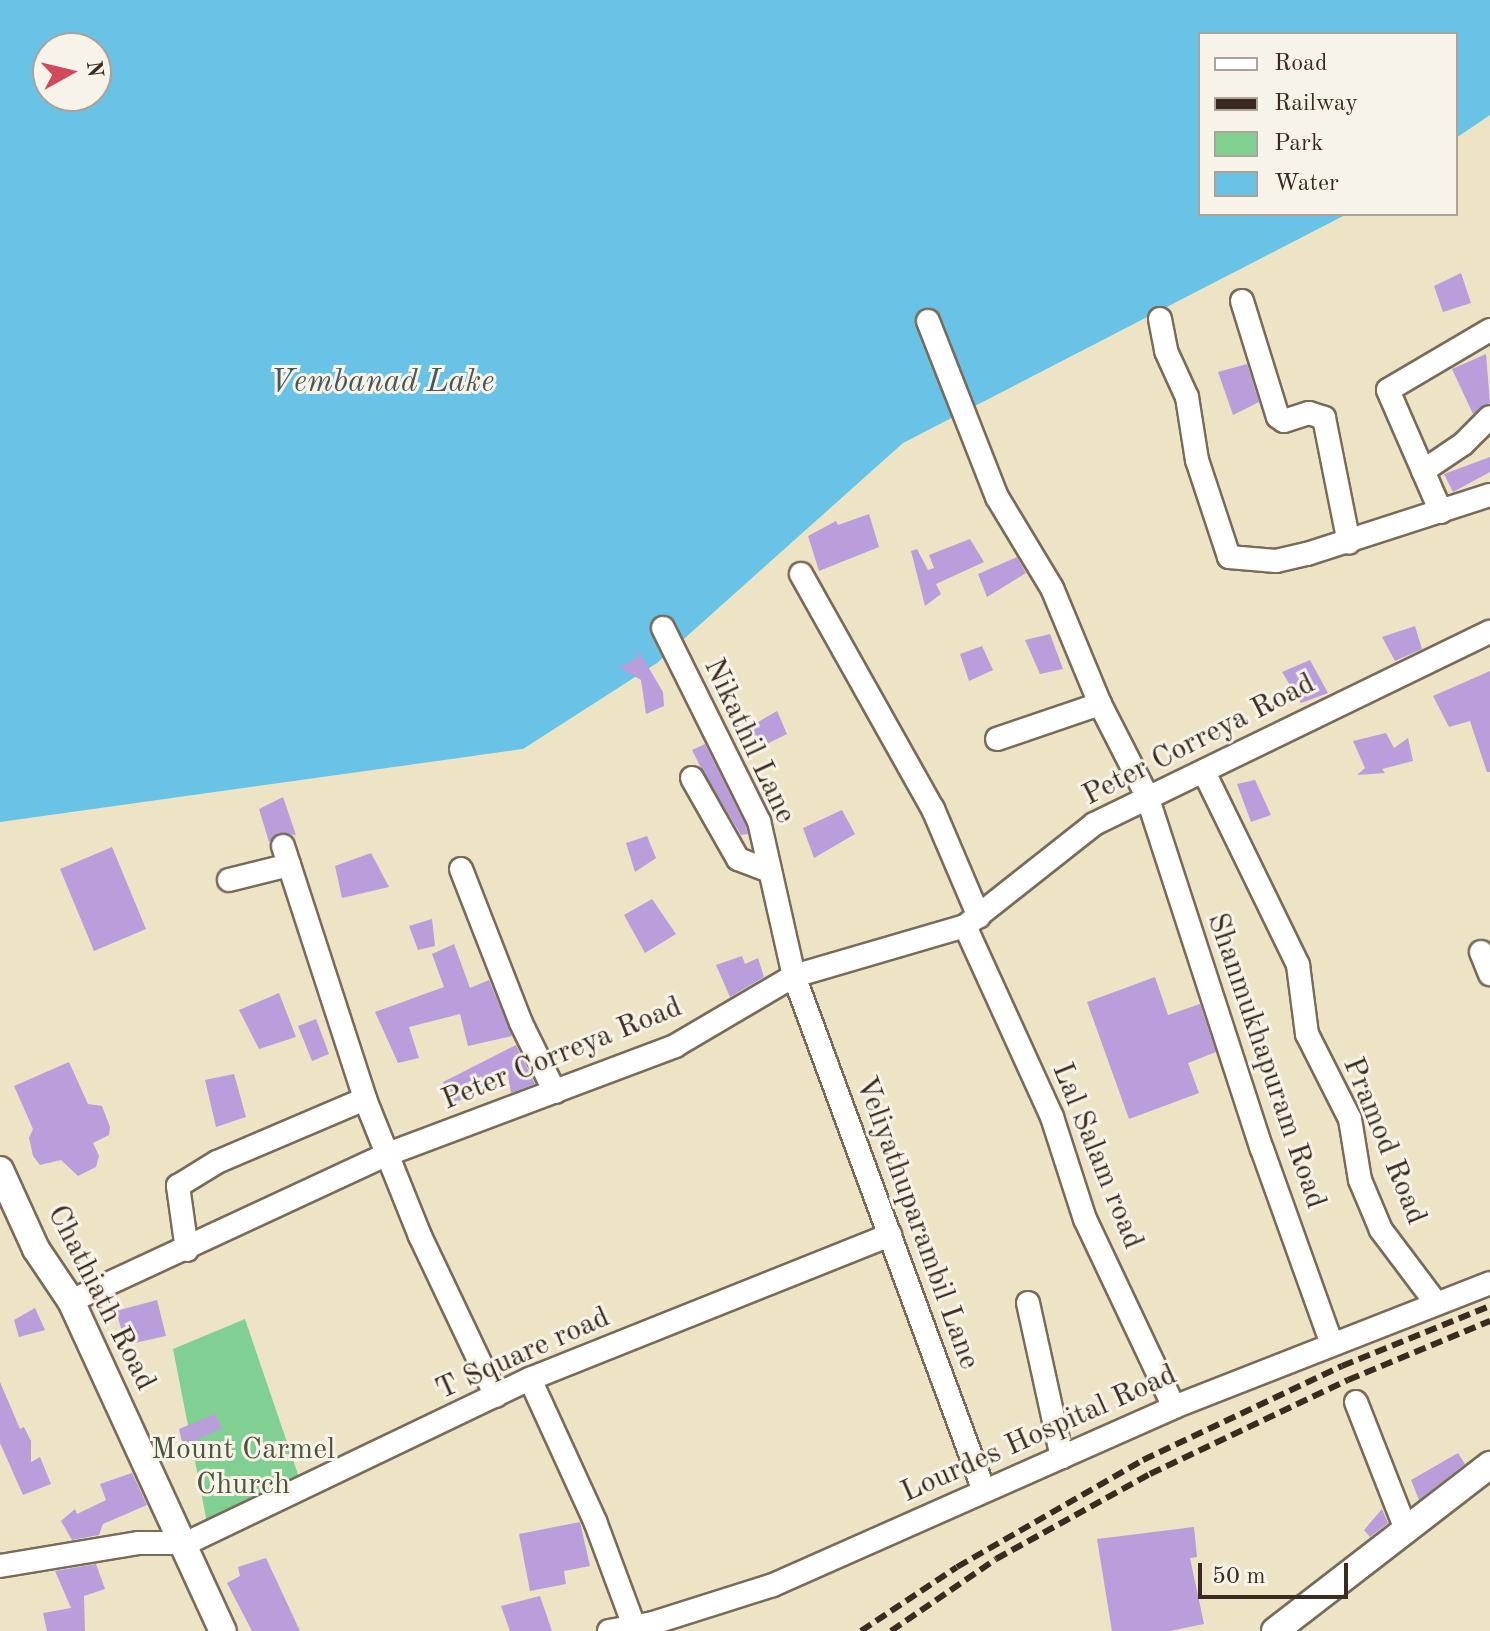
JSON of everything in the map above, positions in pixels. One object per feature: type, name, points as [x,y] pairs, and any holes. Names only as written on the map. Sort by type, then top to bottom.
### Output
[{"type":"main road","name":"Chathiath Road","points":[[0,1170],[36,1249],[71,1301],[187,1543],[223,1631]]},
{"type":"main road","points":[[1281,1630],[1405,1527],[1490,1465]]},
{"type":"street","points":[[1242,301],[1278,417],[1284,421],[1309,413],[1324,418],[1349,543]]},
{"type":"street","points":[[1160,319],[1229,557],[1276,561],[1349,543],[1490,495]]},
{"type":"street","name":"Shanmukhapuram Road","points":[[928,321],[997,497],[1052,588],[1100,704],[1147,796],[1252,1120],[1332,1344]]},
{"type":"street","points":[[1441,512],[1388,390],[1490,330]]},
{"type":"street","points":[[1423,471],[1463,444],[1490,417]]},
{"type":"street","name":"Lal Salam road","points":[[801,574],[933,809],[972,922],[1052,1117],[1085,1219],[1174,1407]]},
{"type":"street","name":"Nikathil Lane","points":[[663,628],[759,821],[794,976]]},
{"type":"street","name":"Peter Correya Road","points":[[71,1301],[187,1250],[388,1154],[675,1046],[794,976],[972,922],[1094,824],[1490,632]]},
{"type":"street","points":[[997,739],[1100,704]]},
{"type":"street","name":"Pramod Road","points":[[1204,772],[1298,965],[1307,1034],[1350,1119],[1360,1180],[1381,1230],[1436,1303]]},
{"type":"street","points":[[692,778],[738,859],[769,871]]},
{"type":"street","points":[[229,880],[286,855],[365,1099],[420,1236],[496,1396]]},
{"type":"street","points":[[461,869],[521,1023],[555,1092]]},
{"type":"street","points":[[1481,952],[1490,974]]},
{"type":"street","name":"Veliyathuparambil Lane","points":[[794,976],[984,1491]]},
{"type":"street","points":[[187,1250],[178,1186],[217,1162],[365,1099]]},
{"type":"street","name":"T Square road","points":[[187,1543],[530,1379],[890,1235]]},
{"type":"street","name":"Lourdes Hospital Road","points":[[609,1631],[773,1585],[1174,1407],[1490,1283]]},
{"type":"street","points":[[1028,1303],[1062,1457]]},
{"type":"street","points":[[530,1379],[595,1521],[634,1626]]},
{"type":"street","points":[[1356,1402],[1405,1527]]},
{"type":"street","points":[[0,1566],[139,1543],[187,1543]]},
{"type":"green space","name":"Mount Carmel Church","points":[[245,1319],[305,1495],[210,1538],[173,1349]]},
{"type":"water","name":"Vembanad Lake","points":[[0,0],[1490,0],[1490,115],[1458,137],[1458,32],[1198,32],[1198,216],[1343,216],[903,443],[657,663],[523,749],[0,822]]},
{"type":"building","points":[[1461,273],[1471,303],[1443,312],[1434,286]]},
{"type":"building","points":[[1486,354],[1490,403],[1473,414],[1452,369]]},
{"type":"building","points":[[1247,364],[1259,402],[1233,415],[1218,372]]},
{"type":"building","points":[[1490,457],[1490,472],[1453,492],[1444,474]]},
{"type":"building","points":[[869,514],[879,547],[819,571],[808,536],[836,521],[838,525]]},
{"type":"building","points":[[970,539],[984,562],[936,584],[941,594],[925,606],[911,551],[917,549],[928,570],[934,568],[929,555]]},
{"type":"building","points":[[1017,557],[1026,573],[987,597],[978,574]]},
{"type":"building","points":[[1415,626],[1422,649],[1395,661],[1382,637]]},
{"type":"building","points":[[1050,634],[1063,669],[1040,674],[1025,640]]},
{"type":"building","points":[[982,646],[993,670],[969,681],[960,654]]},
{"type":"building","points":[[637,648],[663,692],[664,706],[646,714],[641,680],[619,667],[638,658]]},
{"type":"building","points":[[1310,660],[1328,693],[1301,703],[1282,672]]},
{"type":"building","points":[[1490,671],[1490,772],[1487,772],[1470,721],[1449,727],[1433,696]]},
{"type":"building","points":[[777,711],[787,734],[752,751],[748,728]]},
{"type":"building","points":[[1386,733],[1394,748],[1408,738],[1413,761],[1382,769],[1385,773],[1357,775],[1365,768],[1353,741]]},
{"type":"building","points":[[705,744],[748,834],[741,835],[692,750]]},
{"type":"building","points":[[1255,780],[1271,815],[1251,822],[1237,784]]},
{"type":"building","points":[[283,797],[296,835],[279,833],[269,842],[259,809]]},
{"type":"building","points":[[842,810],[855,834],[814,858],[803,828]]},
{"type":"building","points":[[647,836],[656,858],[635,872],[626,843]]},
{"type":"building","points":[[112,847],[146,929],[94,951],[60,869]]},
{"type":"building","points":[[371,853],[389,887],[342,898],[335,866]]},
{"type":"building","points":[[652,899],[676,934],[645,953],[624,915]]},
{"type":"building","points":[[432,919],[435,946],[418,950],[409,926]]},
{"type":"building","points":[[454,944],[470,988],[489,980],[512,1036],[468,1046],[460,1014],[409,1027],[419,1058],[398,1063],[375,1012],[444,987],[432,954]]},
{"type":"building","points":[[742,956],[745,964],[758,958],[764,977],[730,997],[716,965]]},
{"type":"building","points":[[1155,977],[1168,1015],[1200,1004],[1216,1052],[1188,1063],[1199,1093],[1129,1119],[1087,1002]]},
{"type":"building","points":[[279,993],[296,1037],[259,1049],[239,1010]]},
{"type":"building","points":[[316,1019],[329,1054],[312,1061],[298,1026]]},
{"type":"building","points":[[516,1045],[535,1084],[511,1093],[508,1075],[455,1103],[443,1082]]},
{"type":"building","points":[[69,1062],[88,1104],[102,1106],[110,1127],[109,1135],[93,1143],[99,1156],[96,1167],[78,1176],[61,1160],[40,1165],[33,1156],[29,1138],[33,1129],[14,1086]]},
{"type":"building","points":[[234,1074],[246,1117],[216,1127],[205,1080]]},
{"type":"building","points":[[157,1300],[166,1336],[126,1345],[116,1311]]},
{"type":"building","points":[[35,1308],[45,1330],[19,1337],[14,1320]]},
{"type":"building","points":[[0,1382],[20,1429],[24,1427],[31,1441],[31,1462],[40,1457],[51,1484],[23,1495],[0,1443]]},
{"type":"building","points":[[215,1414],[222,1428],[183,1446],[179,1429]]},
{"type":"building","points":[[1458,1453],[1465,1464],[1419,1500],[1411,1480]]},
{"type":"building","points":[[132,1473],[147,1505],[103,1524],[99,1535],[72,1540],[61,1521],[75,1509],[77,1514],[106,1500],[100,1484]]},
{"type":"building","points":[[1382,1509],[1388,1523],[1370,1537],[1364,1530]]},
{"type":"building","points":[[580,1522],[590,1566],[564,1571],[566,1584],[530,1591],[519,1534]]},
{"type":"building","points":[[1194,1527],[1197,1557],[1190,1558],[1204,1624],[1170,1631],[1112,1631],[1097,1539]]},
{"type":"building","points":[[266,1558],[300,1631],[252,1631],[227,1583],[240,1576],[238,1567]]},
{"type":"building","points":[[96,1564],[105,1589],[84,1596],[85,1631],[47,1631],[43,1613],[71,1608],[55,1571]]},
{"type":"building","points":[[540,1596],[552,1631],[510,1631],[501,1606]]},
{"type":"railway","points":[[861,1631],[957,1567],[1143,1460],[1342,1366],[1490,1306]]},
{"type":"railway","points":[[891,1631],[996,1559],[1150,1474],[1348,1380],[1490,1321]]}]
